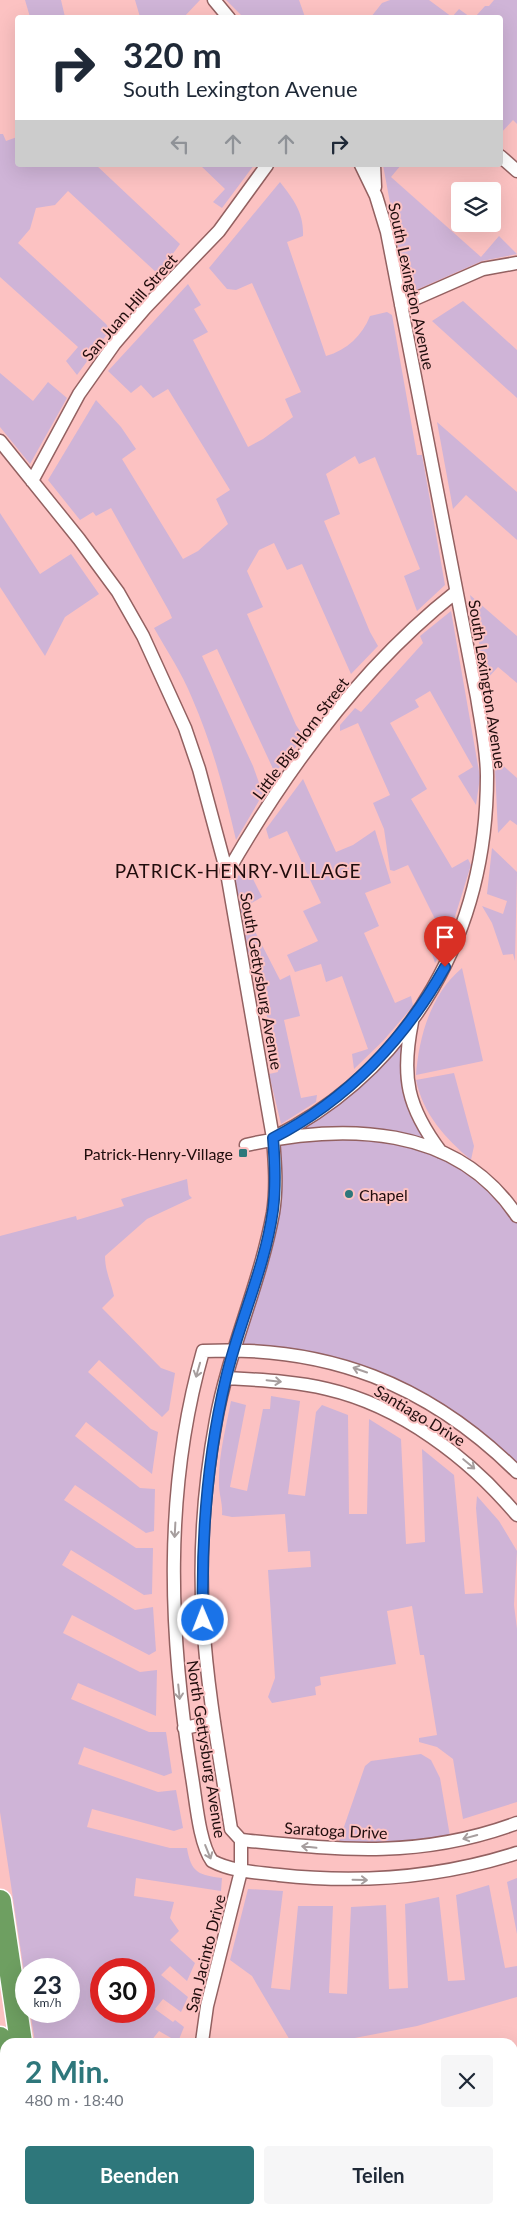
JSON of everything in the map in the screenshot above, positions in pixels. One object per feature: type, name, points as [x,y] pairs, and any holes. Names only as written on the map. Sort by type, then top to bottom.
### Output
[{"type":"highway","points":[[0,1901],[20,2038]]},
{"type":"street","points":[[214,0],[226,15]]},
{"type":"street","points":[[503,159],[517,171]]},
{"type":"street","name":"San Juan Hill Street","points":[[32,481],[78,394],[145,308],[219,231],[266,167]]},
{"type":"street","name":"South Lexington Avenue","points":[[273,1138],[299,1125],[340,1095],[378,1058],[412,1019],[432,991],[457,942],[477,878],[482,847],[487,776],[484,746],[387,232],[376,196],[362,167]]},
{"type":"street","points":[[374,167],[376,196]]},
{"type":"street","points":[[401,305],[483,269],[517,263]]},
{"type":"street","name":"South Gettysburg Avenue","points":[[0,441],[101,568],[143,636],[185,728],[199,769],[227,873],[273,1138]]},
{"type":"street","name":"Little Big Horn Street","points":[[227,873],[250,834],[333,717],[389,654],[438,606],[456,592]]},
{"type":"street","points":[[412,1019],[406,1050],[406,1077],[410,1096],[423,1126],[441,1152]]},
{"type":"street","points":[[246,1145],[273,1138],[319,1133],[369,1133],[408,1140],[441,1152],[468,1167],[485,1181],[517,1216]]},
{"type":"street","name":"North Gettysburg Avenue","points":[[233,1350],[203,1351],[194,1382],[176,1506],[172,1571],[174,1628],[184,1728],[208,1855],[212,1861],[219,1865],[241,1871],[241,1840],[231,1829],[214,1722],[203,1620],[202,1579],[205,1502],[216,1421],[226,1378],[263,1257],[273,1212],[276,1166],[273,1138]]},
{"type":"street","name":"Santiago Drive","points":[[233,1350],[329,1361],[383,1379],[456,1420],[517,1472]]},
{"type":"street","name":"Santiago Drive","points":[[226,1378],[273,1381],[327,1389],[372,1403],[459,1456],[499,1493],[517,1515]]},
{"type":"street","points":[[184,1728],[214,1722]]},
{"type":"street","name":"Saratoga Drive","points":[[241,1840],[336,1850],[371,1851],[451,1842],[517,1823]]},
{"type":"street","points":[[241,1871],[310,1878],[366,1880],[405,1878],[452,1871],[517,1854]]},
{"type":"street","name":"San Jacinto Drive","points":[[203,2038],[207,2006],[241,1871]]},
{"type":"shaded area","points":[[25,0],[61,0],[65,15],[29,15]]},
{"type":"shaded area","points":[[135,0],[200,0],[186,15],[139,15]]},
{"type":"shaded area","points":[[226,0],[299,0],[304,15],[241,15]]},
{"type":"shaded area","points":[[390,0],[429,0],[449,15],[373,15],[382,3]]},
{"type":"shaded area","points":[[494,0],[517,0],[517,124],[513,120],[503,131],[503,15],[477,15],[485,6],[489,6]]},
{"type":"shaded area","points":[[459,9],[467,15],[454,15]]},
{"type":"shaded area","points":[[0,134],[3,134],[6,141],[15,138],[15,167],[98,167],[180,244],[158,274],[68,191],[55,205],[36,208],[30,229],[18,243],[106,324],[110,330],[77,375],[66,361],[78,347],[0,277]]},
{"type":"shaded area","points":[[202,167],[253,167],[222,208],[213,202],[225,189]]},
{"type":"shaded area","points":[[383,167],[399,167],[391,177],[481,257],[499,236],[517,254],[482,261],[407,294]]},
{"type":"shaded area","points":[[280,182],[294,201],[302,220],[303,236],[287,242],[326,356],[341,350],[353,341],[363,330],[370,316],[387,312],[392,315],[417,455],[422,455],[445,585],[417,611],[404,576],[420,569],[375,457],[359,464],[355,456],[326,474],[340,514],[324,521],[370,632],[378,646],[351,674],[302,564],[287,570],[274,543],[259,550],[247,571],[263,607],[247,614],[296,725],[304,737],[275,773],[217,649],[202,656],[253,766],[263,794],[236,840],[206,733],[184,680],[154,628],[172,618],[169,611],[111,508],[96,516],[93,512],[80,520],[48,480],[96,400],[121,427],[136,449],[122,459],[183,559],[198,551],[228,524],[216,499],[230,490],[168,389],[153,398],[141,385],[131,393],[108,371],[188,284],[201,305],[194,309],[208,332],[193,340],[248,447],[263,439],[293,417],[285,399],[301,392],[252,283],[236,290],[227,289],[209,268]]},
{"type":"shaded area","points":[[463,301],[517,350],[517,398],[432,321]]},
{"type":"shaded area","points":[[0,373],[33,401],[48,382],[67,398],[30,464],[0,427]]},
{"type":"shaded area","points":[[437,422],[517,492],[517,540],[466,495],[453,509]]},
{"type":"shaded area","points":[[0,513],[40,574],[71,554],[99,594],[65,617],[45,656],[0,587]]},
{"type":"shaded area","points":[[470,595],[517,636],[517,683],[498,667],[486,680]]},
{"type":"shaded area","points":[[451,611],[480,777],[476,805],[458,776],[473,767],[430,691],[415,700],[419,707],[390,723],[427,789],[411,799],[452,868],[468,859],[471,865],[448,939],[435,963],[429,944],[444,937],[408,865],[394,871],[390,870],[384,829],[373,803],[390,795],[358,723],[340,731],[340,725],[355,708],[361,712],[423,643],[420,636]]},
{"type":"shaded area","points":[[499,762],[517,778],[517,825],[510,820],[498,833],[495,768]]},
{"type":"shaded area","points":[[303,779],[336,852],[353,845],[375,830],[391,883],[365,893],[379,926],[364,933],[395,1003],[411,996],[413,1006],[383,1041],[354,1069],[352,1054],[368,1049],[342,976],[326,982],[321,964],[295,972],[287,955],[318,941],[303,911],[321,903],[287,831],[269,839],[266,829]]},
{"type":"shaded area","points":[[492,848],[517,872],[515,961],[513,954],[503,955],[492,923],[482,906],[503,914],[507,901],[487,894]]},
{"type":"shaded area","points":[[246,865],[262,897],[243,908],[280,980],[290,975],[300,1016],[284,1020],[301,1098],[317,1095],[316,1102],[281,1124],[269,1074],[278,1072],[255,956],[248,956],[235,880]]},
{"type":"shaded area","points":[[462,968],[483,1061],[416,1075],[420,1045],[428,1017],[442,990]]},
{"type":"shaded area","points":[[412,1019],[406,1050],[415,1112],[454,1158],[517,1216],[517,1472],[485,1443],[383,1379],[233,1350],[268,1235],[273,1138],[340,1095]]},
{"type":"shaded area","points":[[454,1073],[474,1146],[471,1160],[452,1143],[436,1124],[424,1104],[416,1080]]},
{"type":"shaded area","points":[[187,1179],[189,1195],[192,1198],[147,1219],[105,1256],[107,1272],[114,1296],[102,1308],[161,1368],[175,1373],[169,1410],[162,1417],[99,1360],[88,1372],[151,1429],[158,1432],[152,1474],[86,1422],[75,1436],[140,1488],[155,1489],[154,1531],[146,1533],[75,1485],[64,1500],[136,1548],[153,1548],[152,1594],[144,1595],[71,1550],[62,1565],[135,1610],[153,1607],[156,1651],[149,1655],[72,1615],[63,1633],[140,1672],[157,1670],[156,1716],[78,1683],[71,1699],[149,1732],[166,1732],[172,1773],[164,1776],[84,1747],[78,1764],[158,1792],[176,1790],[183,1828],[174,1831],[92,1809],[87,1827],[170,1848],[187,1848],[191,1863],[197,1871],[207,1876],[222,1878],[221,1891],[136,1878],[134,1896],[174,1902],[170,1918],[179,1931],[170,1940],[195,1963],[187,1981],[170,1966],[161,1975],[188,1997],[181,2012],[163,1999],[155,2009],[173,2022],[175,2020],[184,2027],[180,2038],[171,2038],[159,2031],[153,2038],[34,2038],[32,2023],[80,2023],[80,1958],[22,1958],[0,1812],[0,1236],[76,1216],[77,1220],[124,1206],[121,1199]]},
{"type":"shaded area","points":[[271,1396],[300,1401],[288,1494],[305,1496],[316,1412],[322,1405],[348,1415],[349,1514],[367,1514],[369,1419],[401,1439],[406,1544],[425,1542],[422,1449],[454,1475],[465,1594],[483,1593],[476,1508],[477,1496],[499,1521],[517,1551],[514,1605],[517,1629],[517,1802],[463,1819],[453,1759],[437,1747],[419,1742],[419,1738],[437,1735],[424,1655],[420,1655],[412,1606],[387,1611],[396,1664],[320,1677],[321,1685],[315,1687],[316,1695],[272,1703],[268,1697],[275,1678],[268,1570],[311,1567],[310,1551],[288,1552],[285,1514],[232,1517],[222,1515],[219,1474],[231,1401],[246,1405],[230,1487],[247,1491],[263,1409],[270,1409]]},
{"type":"shaded area","points":[[421,1754],[431,1760],[440,1778],[451,1842],[336,1850],[365,1766],[371,1761]]},
{"type":"shaded area","points":[[517,1878],[517,1934],[507,1882]]},
{"type":"shaded area","points":[[489,1885],[505,1968],[517,1966],[517,1997],[417,2026],[355,2038],[289,2038],[252,1976],[230,1960],[248,1889],[283,1891],[271,1988],[290,1990],[298,1906],[333,1906],[329,1993],[347,1994],[351,1907],[386,1905],[389,1989],[408,1988],[405,1904],[439,1897],[448,1981],[465,1980],[456,1895]]},
{"type":"place","name":"Patrick-Henry-Village","points":[[243,1153]]},
{"type":"place","name":"Chapel","points":[[349,1194]]},
{"type":"district","name":"PATRICK-HENRY-VILLAGE","points":[[238,870]]},
{"type":"route","points":[[203,1620],[202,1579],[205,1502],[216,1421],[233,1350],[252,1286],[263,1257],[273,1212],[276,1166],[273,1138],[299,1125],[340,1095],[360,1077],[396,1040],[432,991],[445,967]]}]
